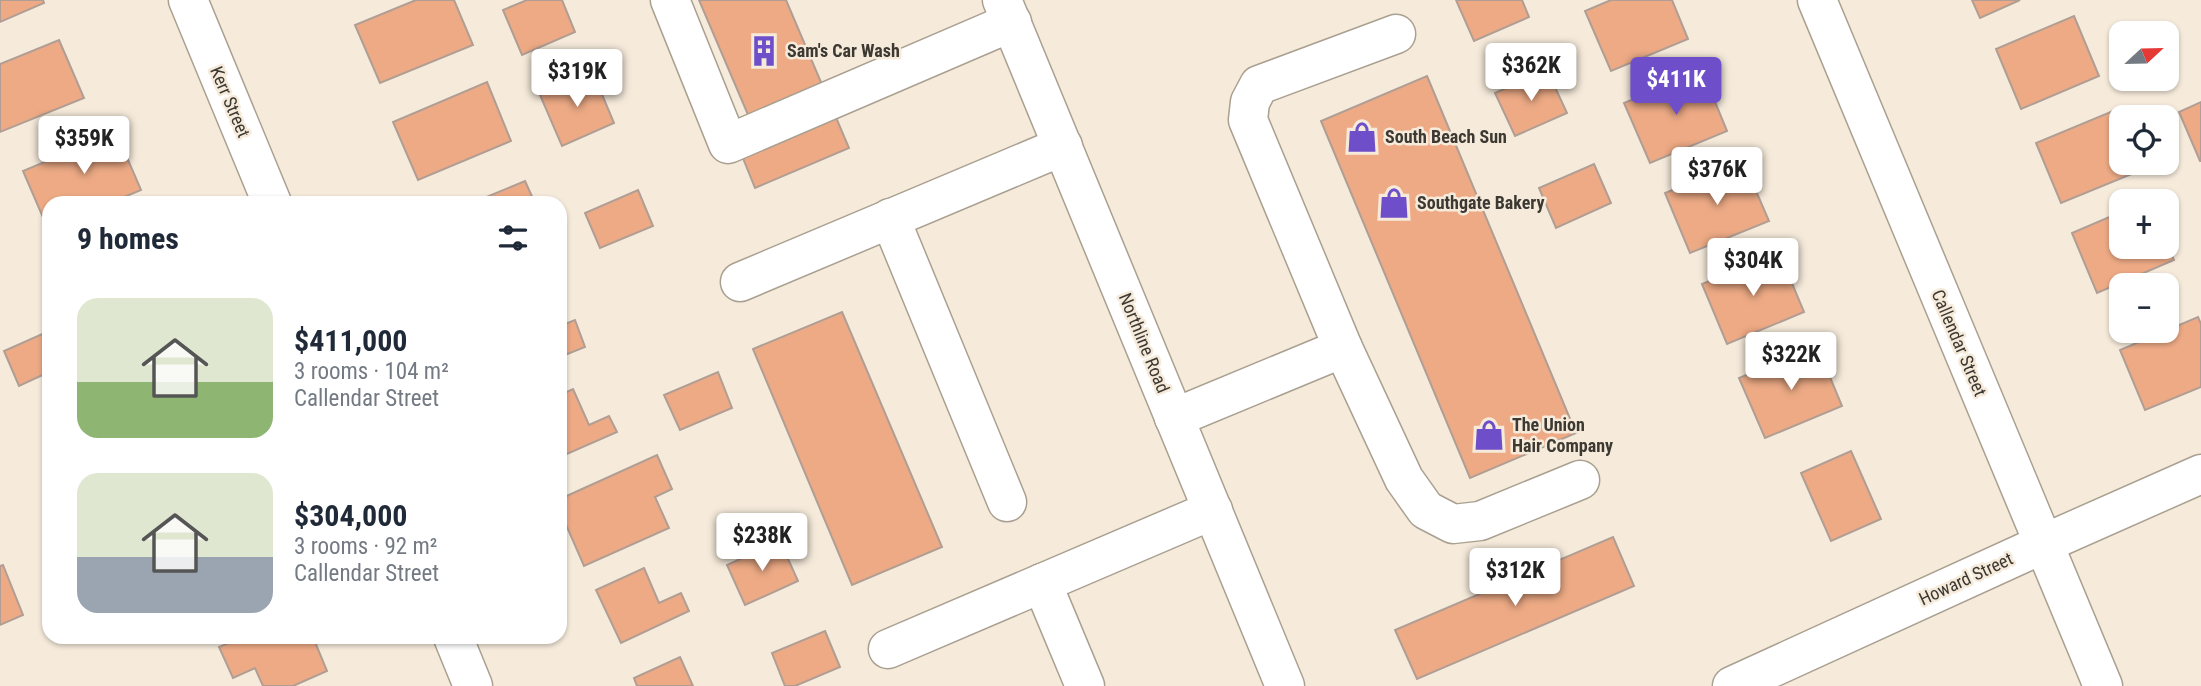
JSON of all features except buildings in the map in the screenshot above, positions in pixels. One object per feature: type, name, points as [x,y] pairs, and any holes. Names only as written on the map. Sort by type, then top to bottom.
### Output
[{"type":"street","name":"Kerr Street","points":[[188,0],[269,196]]},
{"type":"street","points":[[670,0],[728,144],[1007,11]]},
{"type":"street","name":"Callendar Street","points":[[1817,0],[2103,686]]},
{"type":"street","name":"Northline Road","points":[[1007,11],[1285,686]]},
{"type":"street","points":[[1396,34],[1259,85],[1251,102],[1248,120],[1343,348],[1404,479],[1426,510],[1453,524],[1480,521],[1580,480]]},
{"type":"street","points":[[740,282],[1063,146]]},
{"type":"street","points":[[890,218],[1007,502]]},
{"type":"street","points":[[1174,418],[1343,348]]},
{"type":"street","name":"Howard Street","points":[[1732,686],[2201,474]]},
{"type":"street","points":[[888,649],[1213,510]]},
{"type":"street","points":[[1042,583],[1085,686]]},
{"type":"street","points":[[456,644],[473,686]]},
{"type":"place","name":"Sam's Car Wash","points":[[764,51]]},
{"type":"place","name":"South Beach Sun","points":[[1362,137]]},
{"type":"place","name":"Southgate Bakery","points":[[1394,203]]},
{"type":"place","name":"The Union Hair Company","points":[[1489,435]]}]
